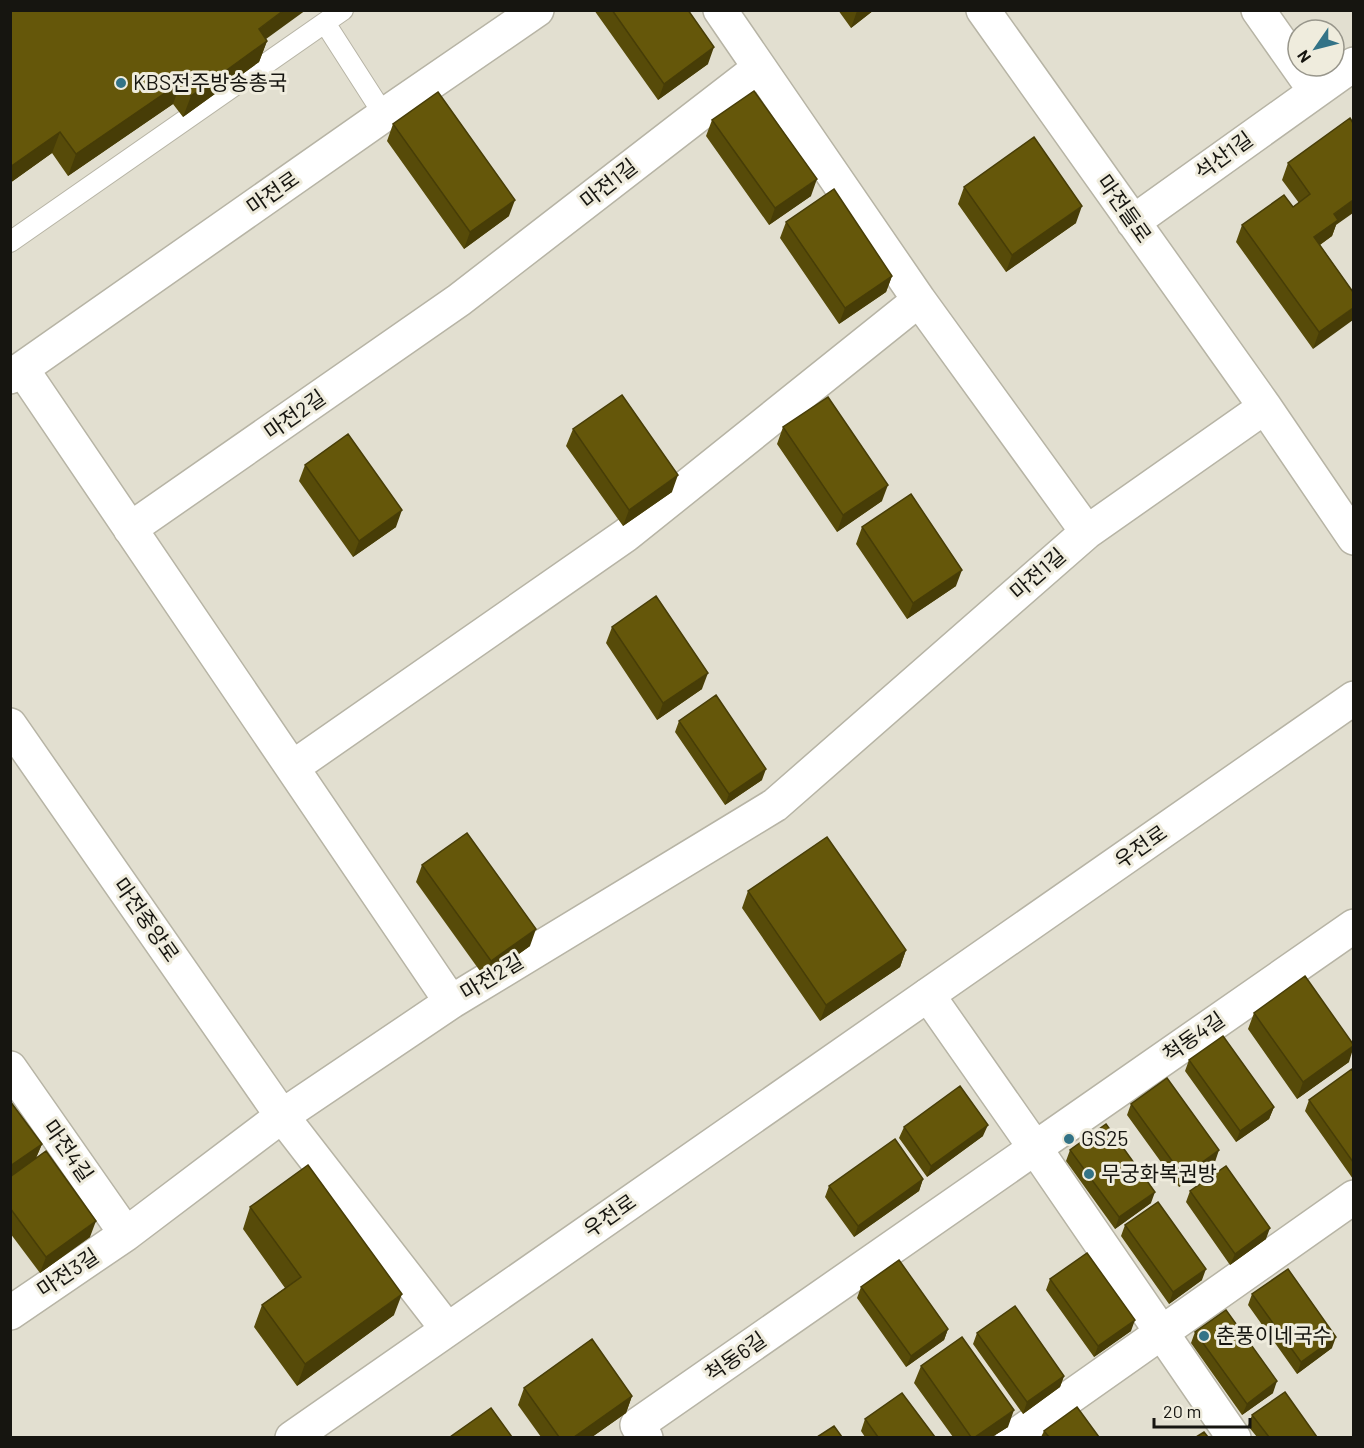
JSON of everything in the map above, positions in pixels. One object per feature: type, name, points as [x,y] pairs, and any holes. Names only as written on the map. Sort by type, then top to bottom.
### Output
[{"type":"street","name":"마전로","points":[[16,373],[537,10]]},
{"type":"street","points":[[720,10],[919,300],[1087,532],[1265,407]]},
{"type":"street","name":"마전들로","points":[[983,10],[1265,407],[1353,538]]},
{"type":"street","points":[[1258,10],[1316,91]]},
{"type":"street","name":"석산1길","points":[[1133,222],[1353,64]]},
{"type":"street","name":"마전1길","points":[[459,300],[759,68]]},
{"type":"street","name":"마전2길","points":[[130,529],[459,300]]},
{"type":"street","points":[[293,767],[626,535],[919,300]]},
{"type":"street","name":"마전2길","points":[[16,373],[130,529],[451,1002],[775,805]]},
{"type":"street","name":"마전1길","points":[[775,805],[1087,532]]},
{"type":"street","name":"우전로","points":[[292,1437],[1353,698]]},
{"type":"street","name":"마전중앙로","points":[[10,725],[282,1116],[447,1329]]},
{"type":"street","name":"척동4길","points":[[847,1279],[1353,926]]},
{"type":"street","points":[[928,995],[1234,1437]]},
{"type":"street","points":[[126,1234],[282,1116],[451,1002]]},
{"type":"street","name":"마전4길","points":[[10,1068],[126,1234]]},
{"type":"street","points":[[1012,1437],[1352,1198]]},
{"type":"street","name":"마전3길","points":[[10,1313],[126,1234]]},
{"type":"street","name":"척동6길","points":[[646,1437],[637,1425],[847,1279]]},
{"type":"lane","points":[[10,242],[343,10]]},
{"type":"lane","points":[[326,23],[384,115]]},
{"type":"building","name":"KBS전주방송총국","points":[[10,10],[284,10],[259,29],[267,41],[191,96],[181,82],[76,154],[60,132],[10,167]]},
{"type":"building","points":[[612,10],[688,10],[714,47],[664,84]]},
{"type":"building","points":[[754,91],[817,179],[775,208],[712,120]]},
{"type":"building","points":[[438,92],[515,200],[470,232],[393,124]]},
{"type":"building","points":[[1350,118],[1353,123],[1353,200],[1334,214],[1338,220],[1314,237],[1353,292],[1353,308],[1319,332],[1242,225],[1284,195],[1293,207],[1310,194],[1288,163]]},
{"type":"building","points":[[1034,137],[1082,206],[1012,255],[964,187]]},
{"type":"building","points":[[834,189],[892,276],[845,308],[786,222]]},
{"type":"building","points":[[622,395],[678,475],[629,510],[573,429]]},
{"type":"building","points":[[828,397],[888,485],[843,515],[783,427]]},
{"type":"building","points":[[348,434],[402,510],[359,541],[305,465]]},
{"type":"building","points":[[911,494],[962,570],[913,603],[862,527]]},
{"type":"building","points":[[656,596],[708,673],[663,703],[612,627]]},
{"type":"building","points":[[716,695],[766,769],[729,794],[679,721]]},
{"type":"building","points":[[467,833],[536,929],[491,961],[422,865]]},
{"type":"building","points":[[827,837],[906,950],[826,1005],[748,891]]},
{"type":"building","points":[[1305,976],[1353,1046],[1303,1082],[1254,1013]]},
{"type":"building","points":[[1223,1036],[1274,1107],[1240,1131],[1189,1060]]},
{"type":"building","points":[[1352,1069],[1353,1072],[1353,1162],[1309,1100]]},
{"type":"building","points":[[1167,1078],[1219,1150],[1183,1176],[1131,1104]]},
{"type":"building","points":[[960,1086],[988,1125],[931,1166],[904,1127]]},
{"type":"building","points":[[10,1101],[42,1144],[10,1166]]},
{"type":"building","points":[[1106,1124],[1155,1192],[1119,1217],[1070,1150]]},
{"type":"building","points":[[895,1139],[923,1179],[858,1226],[829,1186]]},
{"type":"building","points":[[46,1151],[96,1221],[46,1257],[10,1208],[10,1177]]},
{"type":"building","points":[[308,1165],[402,1294],[305,1364],[262,1305],[301,1277],[250,1207]]},
{"type":"building","points":[[1226,1166],[1270,1228],[1235,1254],[1190,1191]]},
{"type":"building","points":[[1158,1202],[1206,1269],[1173,1292],[1125,1225]]},
{"type":"building","points":[[1087,1253],[1135,1320],[1098,1346],[1050,1279]]},
{"type":"building","points":[[899,1260],[948,1329],[911,1356],[861,1287]]},
{"type":"building","points":[[1288,1269],[1336,1337],[1301,1362],[1252,1294]]},
{"type":"building","points":[[1015,1306],[1064,1376],[1027,1402],[977,1333]]},
{"type":"building","points":[[1226,1310],[1277,1381],[1247,1404],[1195,1332]]},
{"type":"building","points":[[962,1337],[1014,1410],[975,1437],[971,1437],[921,1366]]},
{"type":"building","points":[[592,1339],[632,1396],[574,1437],[559,1437],[524,1388]]},
{"type":"building","points":[[1285,1392],[1317,1437],[1269,1437],[1252,1415]]},
{"type":"building","points":[[902,1393],[935,1437],[878,1437],[865,1419]]},
{"type":"building","points":[[1077,1407],[1099,1437],[1049,1437],[1044,1431]]},
{"type":"building","points":[[491,1408],[512,1437],[450,1437]]},
{"type":"building","points":[[834,1426],[842,1437],[817,1437]]},
{"type":"building","points":[[1204,1432],[1208,1437],[1196,1437]]},
{"type":"place","name":"KBS전주방송총국","points":[[121,83]]},
{"type":"place","name":"GS25","points":[[1069,1139]]},
{"type":"place","name":"무궁화복권방","points":[[1089,1174]]},
{"type":"place","name":"춘풍이네국수","points":[[1204,1336]]}]
